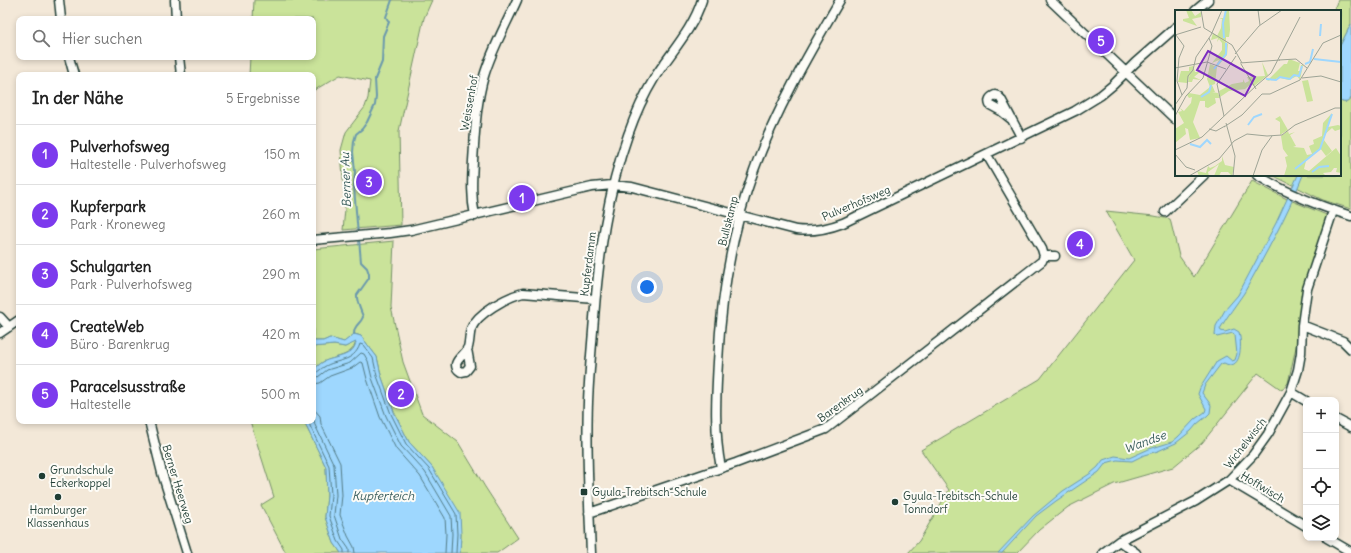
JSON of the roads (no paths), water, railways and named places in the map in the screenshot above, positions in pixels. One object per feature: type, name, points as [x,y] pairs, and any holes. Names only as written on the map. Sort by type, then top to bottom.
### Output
[{"type":"street","points":[[59,0],[61,16]]},
{"type":"street","points":[[174,0],[176,16]]},
{"type":"street","name":"Weissenhof","points":[[475,216],[472,198],[475,127],[479,98],[484,77],[494,49],[517,0]]},
{"type":"street","name":"Kupferdamm","points":[[591,553],[587,449],[588,401],[595,299],[604,225],[612,185],[625,143],[641,106],[655,78],[690,26],[702,0]]},
{"type":"street","name":"Bullskamp","points":[[721,468],[717,447],[719,348],[724,294],[740,215],[754,170],[776,116],[840,0]]},
{"type":"street","points":[[1050,0],[1175,119]]},
{"type":"street","points":[[1196,10],[1208,0]]},
{"type":"street","name":"Pulverhofsweg","points":[[316,240],[411,230],[592,187],[612,185],[629,187],[796,230],[807,231],[827,229],[843,223],[987,155],[1056,121],[1090,102],[1113,85],[1175,28]]},
{"type":"street","points":[[70,60],[73,72]]},
{"type":"street","points":[[179,60],[181,72]]},
{"type":"street","points":[[1011,118],[1021,138]]},
{"type":"street","points":[[987,155],[1042,249],[1044,256],[1054,256]]},
{"type":"street","points":[[1165,212],[1203,176]]},
{"type":"street","points":[[1259,176],[1297,196],[1351,216]]},
{"type":"street","name":"Wichelwisch","points":[[1103,553],[1119,542],[1196,501],[1229,480],[1252,455],[1268,434],[1291,392],[1301,353],[1302,325],[1307,289],[1334,210]]},
{"type":"street","name":"Barenkrug","points":[[589,513],[721,468],[815,434],[831,426],[1042,261],[1044,256]]},
{"type":"street","points":[[468,349],[471,328],[477,320],[498,303],[513,295],[523,293],[595,299]]},
{"type":"street","points":[[0,317],[9,327]]},
{"type":"street","points":[[0,333],[16,322]]},
{"type":"street","points":[[1302,325],[1343,341],[1351,349]]},
{"type":"street","points":[[1291,392],[1303,399]]},
{"type":"street","points":[[1339,420],[1351,427]]},
{"type":"street","name":"Berner Heerweg","points":[[150,424],[162,473],[187,553]]},
{"type":"street","name":"Hoffwisch","points":[[1229,480],[1303,524]]},
{"type":"street","points":[[1332,541],[1351,552]]},
{"type":"street","points":[[1119,542],[1136,553]]},
{"type":"water","points":[[1351,24],[1351,98],[1348,102],[1341,101],[1341,44]]},
{"type":"water","points":[[1298,176],[1303,176],[1275,235],[1244,293],[1220,329],[1221,331],[1225,332],[1234,329],[1239,332],[1240,349],[1237,360],[1234,364],[1221,364],[1205,385],[1202,393],[1211,405],[1210,413],[1176,443],[1132,461],[1117,460],[1106,463],[1099,472],[1036,516],[1002,553],[998,553],[1033,516],[1063,491],[1091,473],[1103,460],[1115,456],[1129,458],[1149,449],[1172,442],[1195,419],[1205,412],[1206,409],[1198,394],[1200,388],[1217,361],[1226,356],[1232,361],[1235,360],[1237,354],[1235,335],[1233,333],[1217,337],[1215,335],[1216,326],[1225,310],[1238,295],[1276,223]]},
{"type":"water","name":"Kupferteich","points":[[354,334],[361,336],[377,357],[381,375],[394,412],[409,442],[432,467],[460,513],[460,553],[341,553],[334,543],[325,517],[327,495],[326,467],[306,424],[316,424],[316,367],[327,360],[347,354],[354,347],[356,342],[345,347],[334,345],[316,347],[316,341],[323,341],[330,338],[344,342]]},
{"type":"waterway","name":"Berner Au","points":[[358,235],[354,187],[354,141],[356,134],[367,122],[375,105],[375,79],[382,62],[383,36],[389,22],[386,17],[392,0]]},
{"type":"waterway","name":"Berner Au","points":[[354,334],[356,326],[363,317],[357,295],[369,278],[367,268],[361,262],[359,239]]},
{"type":"place","name":"Paracelsusstraße","points":[[1101,41]]},
{"type":"place","name":"Schulgarten","points":[[369,182]]},
{"type":"place","name":"Pulverhofsweg","points":[[522,198]]},
{"type":"place","name":"CreateWeb","points":[[1080,244]]},
{"type":"place","name":"Kupferpark","points":[[401,394]]},
{"type":"place","name":"Grundschule Eckerkoppel","points":[[42,476]]},
{"type":"place","name":"Gyula-Trebitsch-Schule","points":[[584,492]]},
{"type":"place","name":"Hamburger Klassenhaus","points":[[58,497]]},
{"type":"place","name":"Gyula-Trebitsch-Schule Tonndorf","points":[[895,502]]},
{"type":"water label","name":"Wandse","points":[[1145,442]]}]
